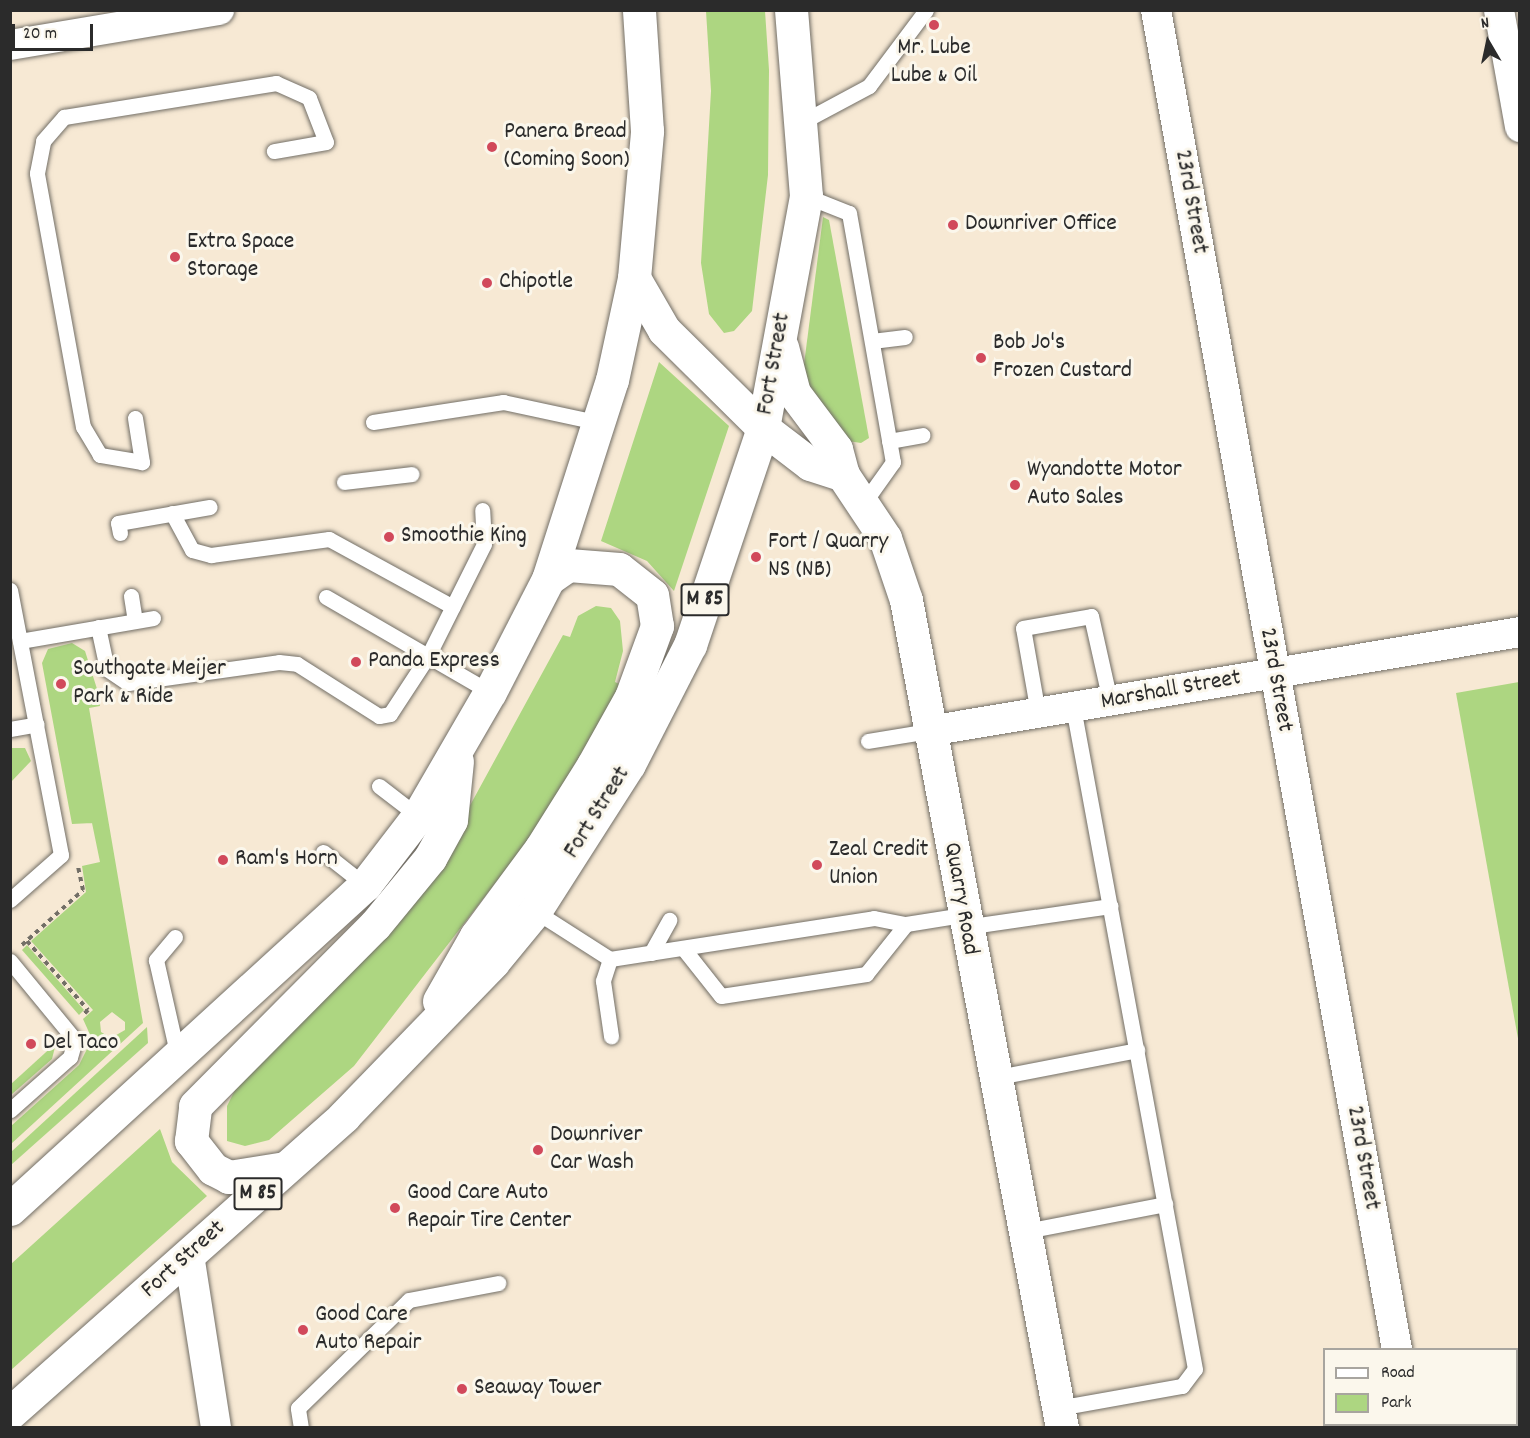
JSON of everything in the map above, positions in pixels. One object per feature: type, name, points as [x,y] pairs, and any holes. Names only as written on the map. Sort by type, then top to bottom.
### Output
[{"type":"main road","points":[[10,1209],[178,1059],[365,885],[418,816],[490,692],[548,579],[601,423],[634,278],[647,131],[639,10]]},
{"type":"main road","name":"Fort Street","points":[[10,1413],[286,1168],[417,1041],[535,911],[629,764],[690,645],[763,428],[806,196],[802,122],[791,10]]},
{"type":"main road","points":[[634,278],[664,330],[763,428],[810,464],[843,475]]},
{"type":"main road","name":"Quarry Road","points":[[780,334],[794,393],[836,449],[843,475],[885,538],[906,600],[1021,1232],[1060,1418]]},
{"type":"main road","points":[[417,1041],[476,936],[593,765],[631,698],[657,626],[652,595],[619,569],[568,565],[548,579]]},
{"type":"main road","points":[[286,1168],[229,1177],[213,1169],[191,1141],[195,1106],[375,925],[430,858],[450,820],[458,750]]},
{"type":"street","points":[[10,45],[219,10]]},
{"type":"street","name":"23rd Street","points":[[1156,10],[1396,1348]]},
{"type":"street","points":[[1498,10],[1520,127]]},
{"type":"street","name":"Marshall Street","points":[[930,731],[1520,632]]},
{"type":"street","points":[[189,1255],[216,1428]]},
{"type":"lane","points":[[802,122],[869,86],[926,10]]},
{"type":"lane","points":[[135,417],[142,462],[100,456],[83,427],[37,173],[43,141],[64,117],[276,83],[309,98],[326,142],[274,151]]},
{"type":"lane","points":[[806,196],[849,213],[893,462],[863,504]]},
{"type":"lane","points":[[872,340],[905,337]]},
{"type":"lane","points":[[374,422],[503,402],[557,409],[601,423]]},
{"type":"lane","points":[[889,441],[922,435]]},
{"type":"lane","points":[[344,482],[412,474]]},
{"type":"lane","points":[[120,533],[118,523],[210,507]]},
{"type":"lane","points":[[98,627],[107,669],[116,679],[128,683],[279,662],[297,664],[379,716],[390,714],[401,702],[428,656],[484,543],[482,510]]},
{"type":"lane","points":[[172,513],[192,550],[211,555],[329,538],[453,607]]},
{"type":"lane","points":[[10,590],[61,855],[10,900]]},
{"type":"lane","points":[[131,596],[135,621]]},
{"type":"lane","points":[[326,597],[490,692]]},
{"type":"lane","points":[[1038,713],[1023,628],[1091,616],[1110,701]]},
{"type":"lane","points":[[20,641],[153,618]]},
{"type":"lane","points":[[1060,1418],[1182,1386],[1196,1370],[1073,707]]},
{"type":"lane","points":[[10,729],[37,724]]},
{"type":"lane","points":[[868,741],[930,731]]},
{"type":"lane","points":[[379,786],[418,816]]},
{"type":"lane","points":[[323,852],[365,885]]},
{"type":"lane","points":[[535,911],[610,959],[874,918],[906,924],[964,921],[1110,906]]},
{"type":"lane","points":[[651,953],[669,920]]},
{"type":"lane","points":[[683,948],[722,996],[866,974],[906,924]]},
{"type":"lane","points":[[175,937],[156,960],[178,1059]]},
{"type":"lane","points":[[610,959],[603,981],[611,1036]]},
{"type":"lane","points":[[10,961],[75,1040],[70,1057],[10,1110]]},
{"type":"lane","points":[[993,1078],[1137,1050]]},
{"type":"lane","points":[[1021,1232],[1165,1204]]},
{"type":"lane","points":[[301,1428],[298,1408],[409,1300],[498,1283]]},
{"type":"path","points":[[19,947],[83,890],[79,867]]},
{"type":"path","points":[[27,941],[88,1010],[80,1017]]},
{"type":"green space","points":[[706,11],[765,11],[769,70],[768,175],[752,311],[734,331],[724,333],[709,314],[701,263],[711,91]]},
{"type":"green space","points":[[823,217],[829,220],[869,438],[861,443],[848,441],[802,380]]},
{"type":"green space","points":[[659,362],[729,426],[674,591],[647,561],[601,541]]},
{"type":"green space","points":[[596,606],[611,608],[620,621],[623,651],[615,682],[621,685],[537,829],[354,1066],[269,1140],[245,1146],[227,1141],[227,1106],[235,1090],[431,877],[563,635],[570,637],[578,616]]},
{"type":"green space","points":[[72,643],[85,651],[98,692],[100,706],[89,708],[143,1023],[11,1144],[11,1126],[79,1065],[92,1039],[83,1019],[93,1010],[31,941],[86,892],[82,866],[100,862],[92,823],[72,824],[42,663],[48,649]],"holes":[[[112,1012],[125,1022],[125,1030],[111,1038],[101,1032],[100,1022]]]},
{"type":"green space","points":[[1520,682],[1519,1044],[1456,693]]},
{"type":"green space","points":[[11,748],[25,748],[31,761],[11,782]]},
{"type":"green space","points":[[27,945],[84,1010],[79,1015],[22,950]]},
{"type":"green space","points":[[147,1027],[148,1043],[11,1165],[11,1152]]},
{"type":"green space","points":[[56,1043],[52,1059],[11,1095],[11,1084]]},
{"type":"green space","points":[[160,1129],[172,1162],[207,1196],[11,1370],[11,1264]]},
{"type":"place","name":"Mr. Lube Lube & Oil","points":[[934,25]]},
{"type":"place","name":"Panera Bread (Coming Soon)","points":[[492,147]]},
{"type":"place","name":"Downriver Office","points":[[953,225]]},
{"type":"place","name":"Extra Space Storage","points":[[175,257]]},
{"type":"place","name":"Chipotle","points":[[487,283]]},
{"type":"place","name":"Bob Jo's Frozen Custard","points":[[981,358]]},
{"type":"place","name":"Wyandotte Motor Auto Sales","points":[[1015,485]]},
{"type":"place","name":"Smoothie King","points":[[389,537]]},
{"type":"place","name":"Fort / Quarry NS (NB)","points":[[756,557]]},
{"type":"place","name":"Panda Express","points":[[356,662]]},
{"type":"place","name":"Southgate Meijer Park & Ride","points":[[61,684]]},
{"type":"place","name":"Ram's Horn","points":[[223,860]]},
{"type":"place","name":"Zeal Credit Union","points":[[817,865]]},
{"type":"place","name":"Del Taco","points":[[31,1044]]},
{"type":"place","name":"Downriver Car Wash","points":[[538,1150]]},
{"type":"place","name":"Good Care Auto Repair Tire Center","points":[[395,1208]]},
{"type":"place","name":"Good Care Auto Repair","points":[[303,1330]]},
{"type":"place","name":"Seaway Tower","points":[[462,1389]]}]
